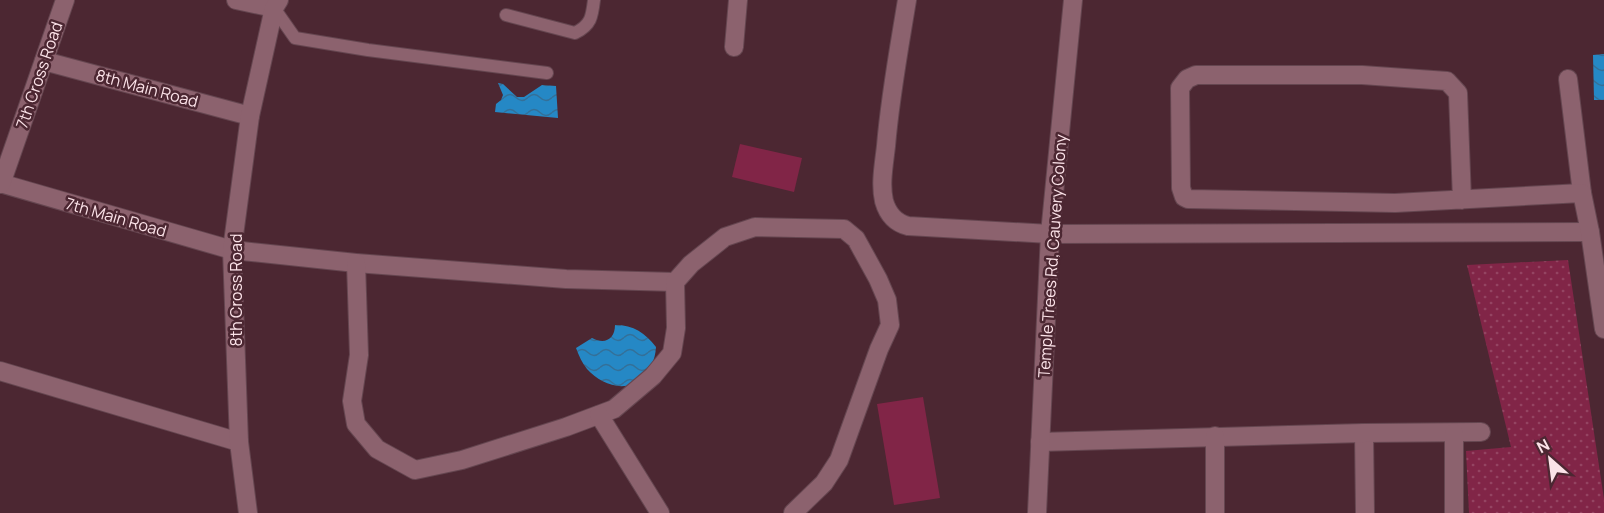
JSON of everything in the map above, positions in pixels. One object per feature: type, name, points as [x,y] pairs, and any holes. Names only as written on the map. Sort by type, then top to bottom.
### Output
[{"type":"street","name":"7th Cross Road","points":[[1,184],[64,0]]},
{"type":"street","points":[[236,0],[276,4]]},
{"type":"street","points":[[734,47],[738,0]]},
{"type":"street","points":[[907,0],[890,102],[882,189],[890,215],[898,223],[908,226],[1050,234],[1590,232]]},
{"type":"street","name":"Temple Trees Rd, Cauvery Colony","points":[[1037,513],[1050,234],[1073,0]]},
{"type":"street","name":"8th Cross Road","points":[[248,513],[239,442],[232,250],[250,116],[276,4]]},
{"type":"street","name":"8th Main Road","points":[[44,61],[250,116]]},
{"type":"street","points":[[1462,200],[1458,93],[1447,81],[1362,75],[1196,75],[1187,79],[1180,88],[1181,188],[1184,197],[1188,199],[1395,203],[1462,200],[1582,192]]},
{"type":"street","points":[[1568,79],[1582,192],[1604,329]]},
{"type":"street","name":"7th Main Road","points":[[1,184],[232,250],[566,279],[675,282]]},
{"type":"street","points":[[356,262],[359,355],[352,401],[356,424],[377,448],[415,470],[462,460],[614,409],[646,383],[672,352],[676,328],[675,282],[691,264],[725,237],[756,227],[844,229],[856,239],[878,279],[887,300],[890,325],[838,460],[824,483],[793,513]]},
{"type":"street","points":[[0,371],[239,442]]},
{"type":"street","points":[[599,415],[660,513]]},
{"type":"street","points":[[1040,442],[1215,436],[1481,432]]},
{"type":"street","points":[[1364,433],[1365,513]]},
{"type":"street","points":[[1454,433],[1454,513]]},
{"type":"street","points":[[1215,436],[1215,513]]},
{"type":"lane","points":[[506,15],[575,33],[585,28],[592,14],[594,0]]},
{"type":"lane","points":[[276,4],[295,38],[368,50],[547,73]]},
{"type":"shaded area","points":[[740,144],[802,158],[794,192],[732,177]]},
{"type":"shaded area","points":[[1568,260],[1604,499],[1604,513],[1469,513],[1466,451],[1511,447],[1467,265]]},
{"type":"shaded area","points":[[923,397],[940,498],[894,505],[877,404]]},
{"type":"water","points":[[1604,54],[1604,100],[1594,100],[1593,55]]},
{"type":"water","points":[[498,83],[503,84],[517,97],[524,97],[542,85],[556,86],[558,118],[495,112],[496,104],[503,95]]},
{"type":"water","points":[[615,325],[628,326],[638,331],[656,347],[654,360],[648,370],[636,382],[629,385],[614,385],[593,375],[585,367],[576,348],[592,338],[605,341],[613,334]]}]
